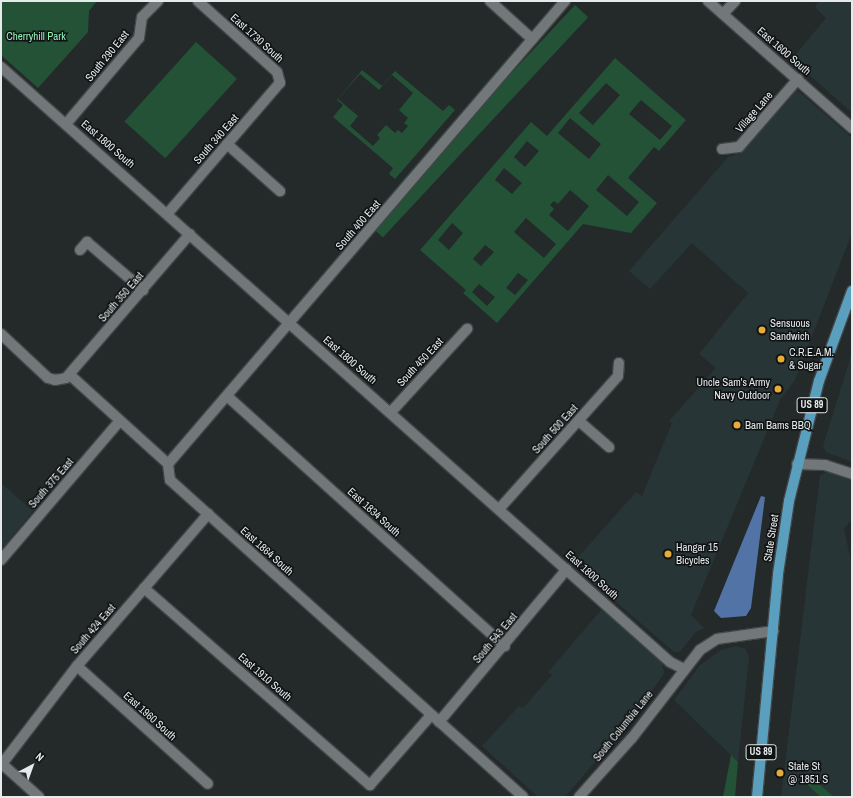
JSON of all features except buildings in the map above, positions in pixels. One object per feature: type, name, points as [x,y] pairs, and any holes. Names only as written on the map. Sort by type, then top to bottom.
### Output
[{"type":"main road","name":"State Street","points":[[757,797],[781,553],[797,464],[819,381],[852,292]]},
{"type":"street","name":"South 290 East","points":[[66,124],[139,38],[142,17],[158,1]]},
{"type":"street","name":"East 1730 South","points":[[198,1],[277,72],[280,79]]},
{"type":"street","points":[[490,1],[532,39]]},
{"type":"street","name":"South 400 East","points":[[168,464],[565,1]]},
{"type":"street","name":"East 1600 South","points":[[708,1],[852,128]]},
{"type":"street","points":[[723,14],[735,1]]},
{"type":"street","name":"East 1800 South","points":[[1,68],[168,213],[500,508],[670,662],[684,669]]},
{"type":"street","name":"South 340 East","points":[[168,213],[278,86],[280,79]]},
{"type":"street","name":"Village Lane","points":[[722,149],[739,147],[798,79]]},
{"type":"street","points":[[227,144],[280,191]]},
{"type":"street","name":"South 350 East","points":[[70,375],[190,234]]},
{"type":"street","points":[[80,250],[87,242],[143,290]]},
{"type":"street","name":"South 450 East","points":[[391,412],[467,329]]},
{"type":"street","points":[[1,334],[48,378],[59,380],[70,375],[119,422],[168,464]]},
{"type":"street","name":"South 500 East","points":[[500,508],[618,376],[619,363]]},
{"type":"street","name":"East 1834 South","points":[[227,396],[505,646]]},
{"type":"street","points":[[578,421],[610,447]]},
{"type":"street","name":"South 375 East","points":[[1,560],[119,422]]},
{"type":"street","name":"East 1864 South","points":[[168,464],[170,480],[523,797]]},
{"type":"street","points":[[797,464],[825,465],[852,474]]},
{"type":"street","name":"South 424 East","points":[[2,764],[77,666],[208,514]]},
{"type":"street","name":"South 543 East","points":[[439,722],[505,646],[567,569]]},
{"type":"street","name":"East 1910 South","points":[[144,588],[370,785],[431,715]]},
{"type":"street","name":"South Columbia Lane","points":[[579,797],[632,738],[700,650],[717,639],[773,632]]},
{"type":"street","name":"East 1960 South","points":[[77,666],[208,784]]},
{"type":"street","points":[[2,764],[39,797]]},
{"type":"shaded area","points":[[819,1],[852,1],[852,113],[792,59],[826,18],[815,7]]},
{"type":"shaded area","points":[[796,89],[852,138],[852,233],[795,380],[780,400],[691,615],[704,628],[696,632],[680,652],[674,652],[572,564],[636,492],[642,496],[672,423],[669,421],[716,368],[699,354],[748,293],[692,243],[650,289],[629,271],[728,157],[741,153]]},
{"type":"shaded area","points":[[852,352],[852,462],[826,452],[823,446]]},
{"type":"shaded area","points":[[828,472],[852,481],[852,519],[844,529],[852,566],[852,797],[834,797],[808,774],[803,780],[822,797],[781,797],[820,475]]},
{"type":"shaded area","points":[[1,483],[33,511],[1,550]]},
{"type":"shaded area","points":[[602,609],[662,662],[664,674],[625,727],[565,797],[538,797],[482,746],[519,706],[523,708],[552,675],[548,672]]},
{"type":"shaded area","points":[[736,646],[746,649],[749,657],[738,762],[674,700],[700,665],[721,650]]},
{"type":"green space","name":"Cherryhill Park","points":[[1,1],[97,1],[89,11],[88,32],[38,88],[1,55]]},
{"type":"green space","points":[[575,5],[588,17],[383,237],[370,225]]},
{"type":"green space","points":[[196,42],[237,79],[165,158],[124,122]]},
{"type":"green space","points":[[615,58],[686,120],[659,151],[654,147],[628,178],[657,203],[631,233],[583,224],[497,323],[463,293],[466,290],[420,250],[531,122],[547,136]],"holes":[[[606,83],[620,95],[593,125],[579,113]],[[641,100],[672,126],[660,140],[629,114]],[[570,118],[601,144],[589,159],[558,133]],[[527,141],[539,151],[525,167],[514,157]],[[504,168],[522,183],[512,194],[495,180]],[[608,175],[639,202],[627,216],[596,190]],[[570,190],[589,206],[568,231],[549,215],[554,209],[550,205],[554,201],[558,204]],[[526,218],[556,244],[544,258],[514,232]],[[452,223],[463,233],[449,250],[438,240]],[[485,245],[494,252],[481,266],[473,259]],[[518,273],[528,280],[515,295],[506,288]],[[479,284],[495,297],[487,306],[472,292]]]},
{"type":"green space","points":[[362,70],[382,86],[395,71],[443,111],[449,105],[455,110],[395,179],[389,174],[393,168],[333,117],[343,105],[337,100]],"holes":[[[360,74],[379,90],[392,75],[413,93],[399,110],[408,118],[404,123],[408,126],[402,133],[398,130],[395,133],[386,125],[377,135],[380,138],[373,146],[350,126],[358,116],[338,99]]]},
{"type":"green space","points":[[731,755],[738,762],[735,797],[723,797]]},
{"type":"green space","points":[[808,774],[834,797],[821,797],[803,781]]},
{"type":"water","points":[[761,496],[765,497],[751,608],[746,616],[721,618],[714,611]]},
{"type":"place","name":"Sensuous Sandwich","points":[[762,330]]},
{"type":"place","name":"C.R.E.A.M. & Sugar","points":[[781,359]]},
{"type":"place","name":"Uncle Sam's Army Navy Outdoor","points":[[778,389]]},
{"type":"place","name":"Bam Bams BBQ","points":[[737,425]]},
{"type":"place","name":"Hangar 15 Bicycles","points":[[668,554]]},
{"type":"place","name":"State St @ 1851 S","points":[[780,773]]}]
